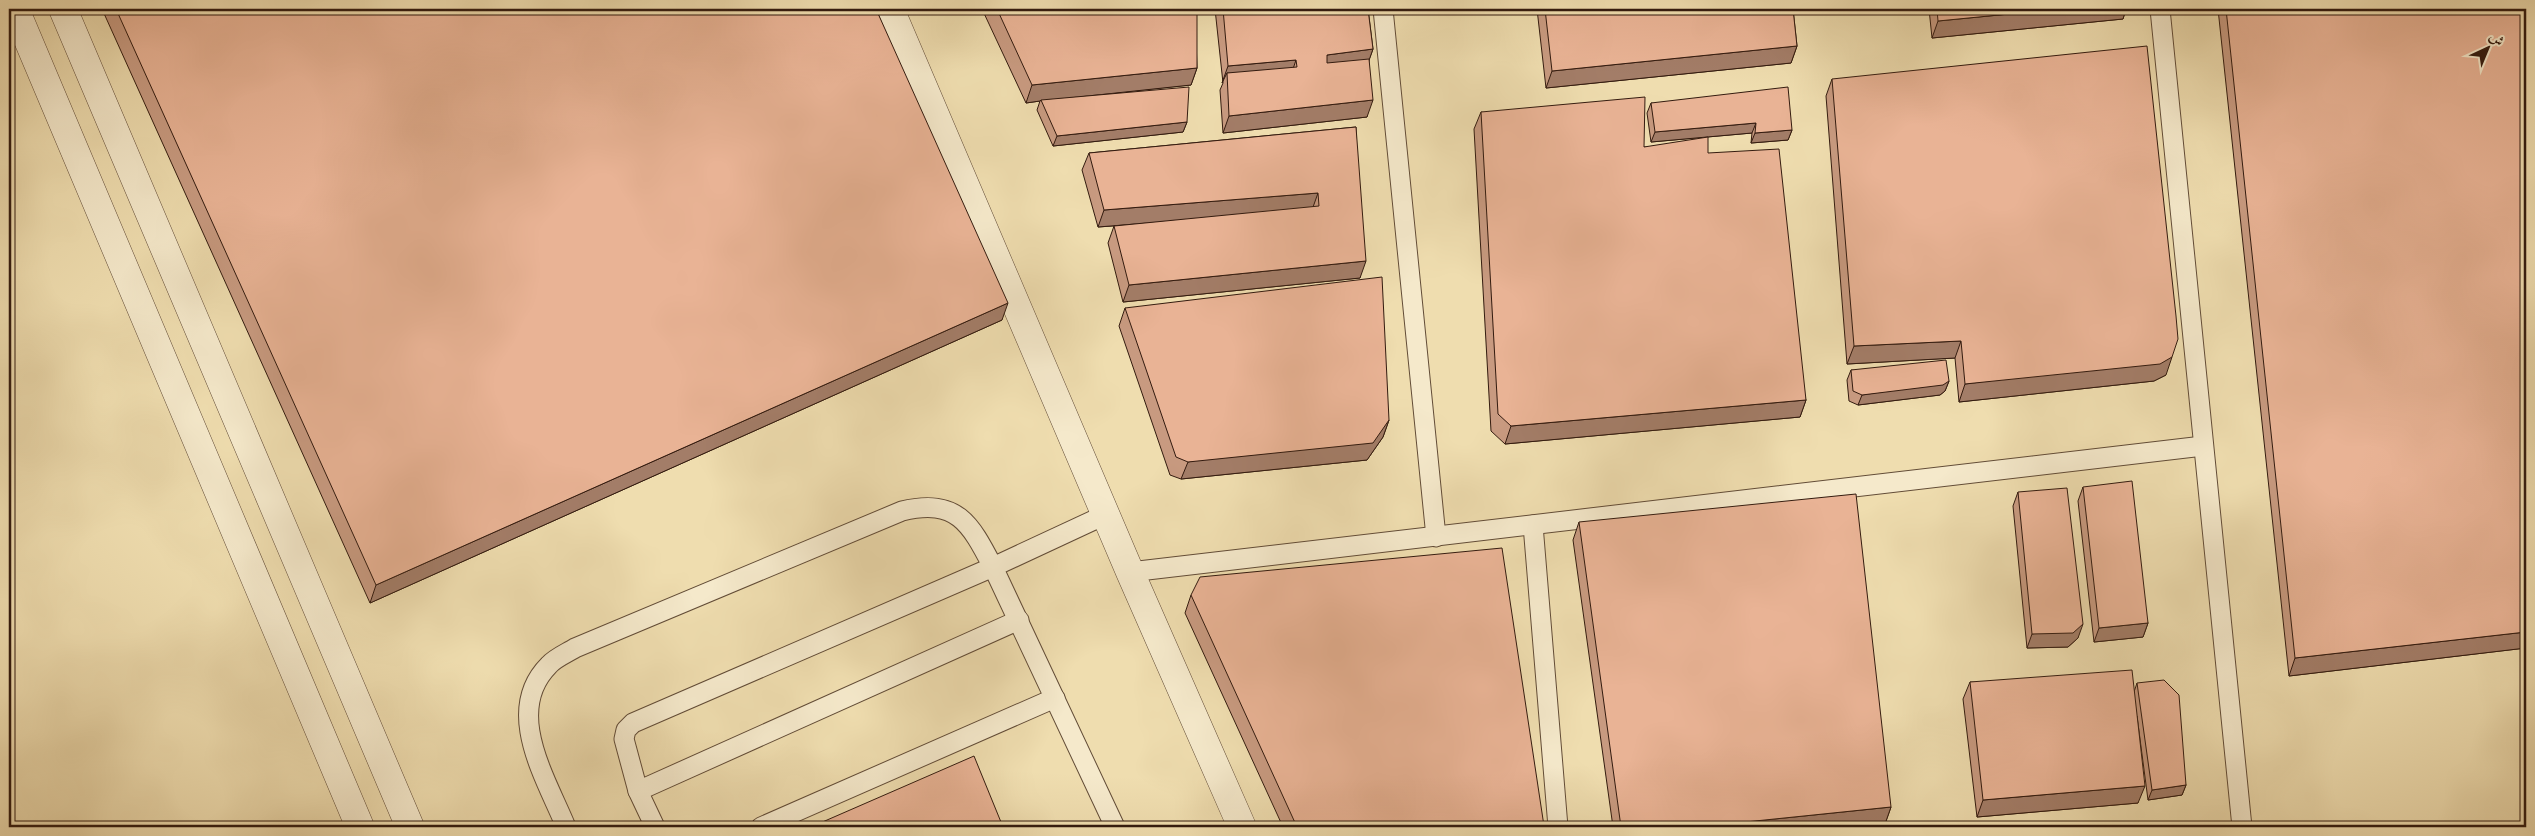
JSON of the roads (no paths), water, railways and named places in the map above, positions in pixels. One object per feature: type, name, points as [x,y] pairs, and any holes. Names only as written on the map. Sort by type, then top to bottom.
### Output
[{"type":"street","points":[[15,9],[360,827]]},
{"type":"street","points":[[63,9],[410,827]]},
{"type":"street","points":[[890,9],[1107,514],[1130,572],[1242,827]]},
{"type":"lane","points":[[1383,9],[1436,537]]},
{"type":"lane","points":[[2160,9],[2242,827]]},
{"type":"lane","points":[[1130,572],[2203,446]]},
{"type":"lane","points":[[566,827],[533,747],[527,717],[532,688],[549,664],[575,648],[902,511],[922,506],[943,508],[959,515],[973,530],[994,567],[1115,827]]},
{"type":"lane","points":[[655,827],[638,791],[624,739],[626,730],[633,723],[994,567],[1107,514]]},
{"type":"lane","points":[[1533,525],[1558,827]]},
{"type":"lane","points":[[638,791],[1019,620]]},
{"type":"lane","points":[[762,827],[1055,698]]}]
